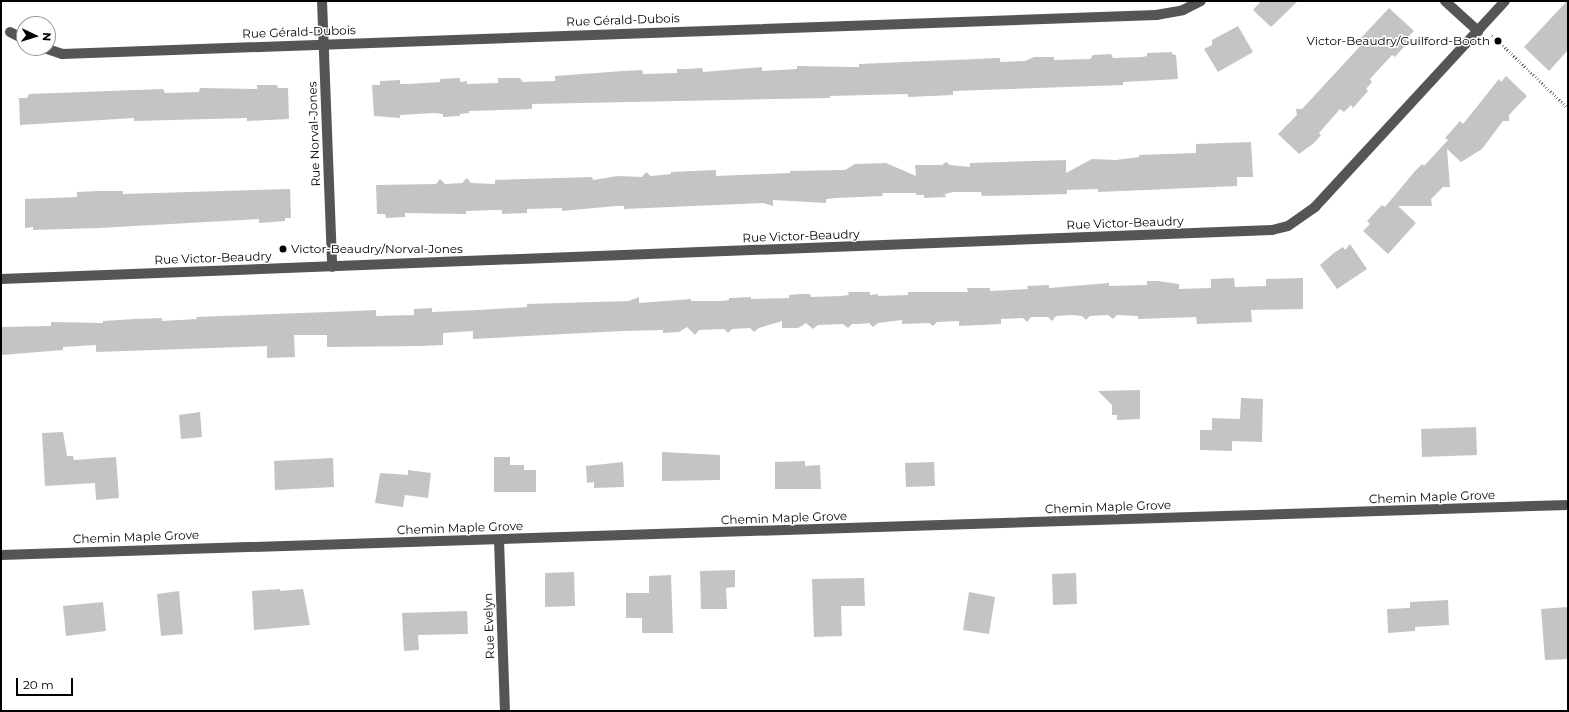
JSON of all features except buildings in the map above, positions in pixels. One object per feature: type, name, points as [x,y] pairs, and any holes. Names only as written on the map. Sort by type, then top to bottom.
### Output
[{"type":"street","name":"Rue Norval-Jones","points":[[322,1],[332,267]]},
{"type":"street","name":"Rue Gérald-Dubois","points":[[56,52],[62,54],[1156,15],[1183,10],[1202,1]]},
{"type":"street","points":[[1445,1],[1480,28]]},
{"type":"street","name":"Rue Victor-Beaudry","points":[[1,279],[1272,230],[1288,226],[1315,207],[1505,1]]},
{"type":"street","points":[[10,32],[16,35]]},
{"type":"street","name":"Chemin Maple Grove","points":[[1,555],[1568,505]]},
{"type":"street","name":"Rue Evelyn","points":[[498,540],[505,711]]},
{"type":"path","points":[[1480,28],[1568,108]]},
{"type":"place","name":"Victor-Beaudry/Guilford-Booth","points":[[1498,41]]},
{"type":"place","name":"Victor-Beaudry/Norval-Jones","points":[[283,249]]}]
